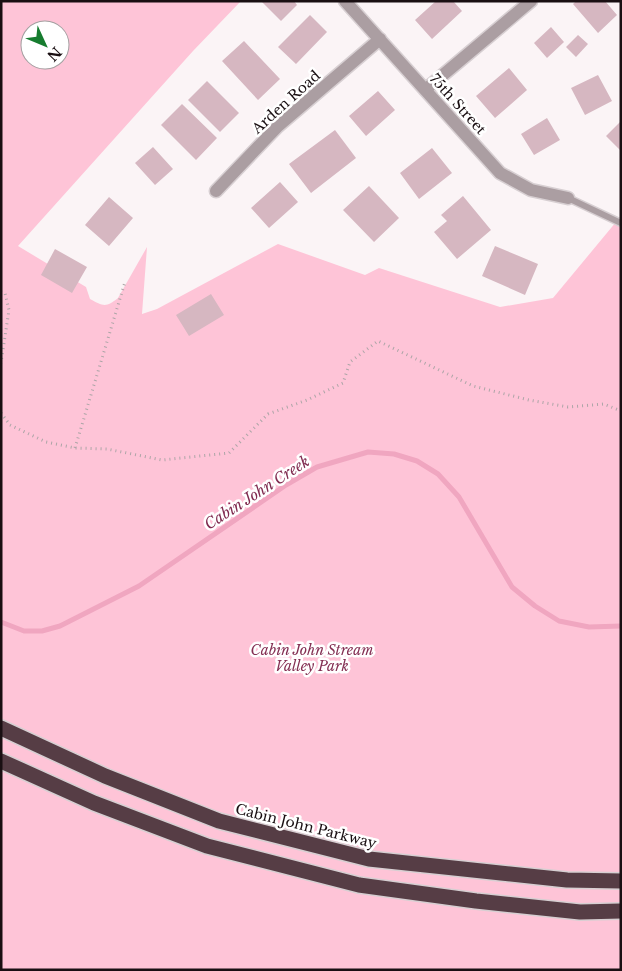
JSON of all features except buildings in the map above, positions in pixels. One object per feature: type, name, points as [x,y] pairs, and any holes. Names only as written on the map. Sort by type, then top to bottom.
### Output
[{"type":"highway","name":"Cabin John Parkway","points":[[1,728],[105,776],[219,821],[369,859],[567,880],[621,880]]},
{"type":"highway","points":[[1,760],[94,802],[207,846],[358,885],[580,912],[621,911]]},
{"type":"street","name":"75th Street","points":[[345,1],[500,173],[531,190],[568,198]]},
{"type":"street","points":[[425,90],[531,1]]},
{"type":"street","name":"Arden Road","points":[[216,191],[278,127],[380,40]]},
{"type":"lane","points":[[568,198],[621,223]]},
{"type":"path","points":[[74,448],[125,282]]},
{"type":"path","points":[[1,292],[5,293],[9,310],[1,363]]},
{"type":"path","points":[[1,414],[10,425],[46,442],[74,448],[106,449],[162,460],[229,453],[268,414],[307,400],[343,383],[350,362],[378,341],[473,386],[529,400],[568,407],[604,404],[621,411]]},
{"type":"green space","name":"Cabin John Stream Valley Park","points":[[1,1],[241,1],[193,51],[18,246],[86,287],[90,299],[98,303],[107,305],[118,298],[147,247],[142,314],[157,309],[278,244],[365,275],[379,268],[500,307],[553,298],[621,216],[621,970],[1,970]]},
{"type":"waterway","name":"Cabin John Creek","points":[[1,622],[24,631],[42,631],[60,626],[139,586],[286,485],[317,467],[368,452],[394,454],[417,461],[438,474],[459,497],[512,587],[535,606],[559,621],[589,627],[621,626]]}]
